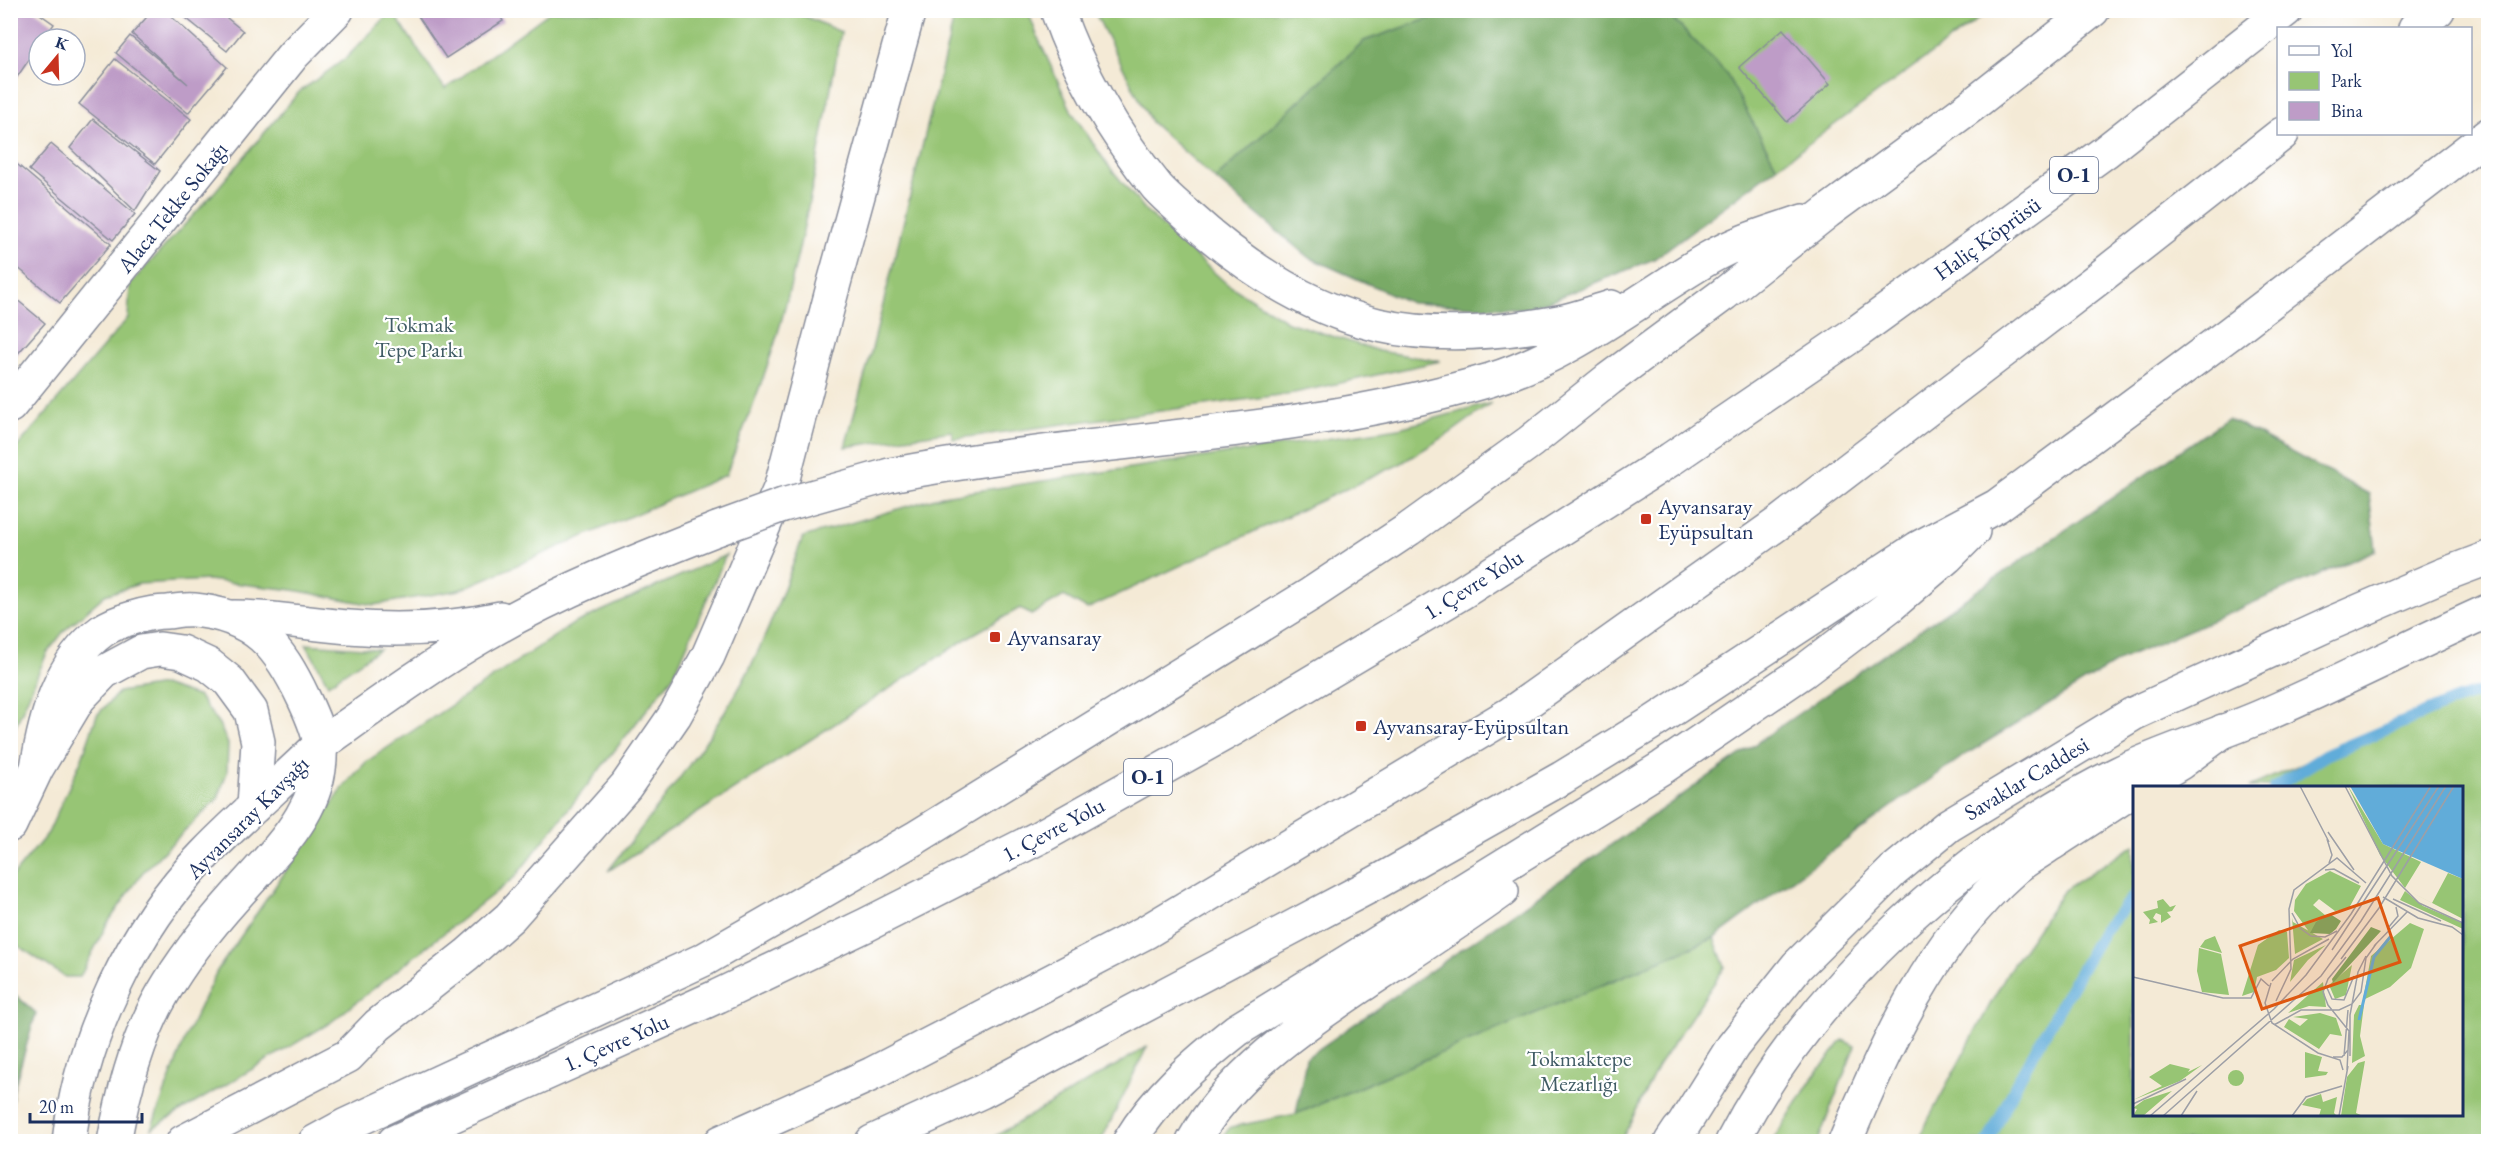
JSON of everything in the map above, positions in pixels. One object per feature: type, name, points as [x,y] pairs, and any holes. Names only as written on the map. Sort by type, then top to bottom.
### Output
[{"type":"main road","name":"Alaca Tekke Sokağı","points":[[10,406],[294,56],[337,10]]},
{"type":"main road","points":[[183,1142],[348,1056],[378,1026],[467,955],[510,917],[619,795],[675,715],[708,657],[781,486],[909,10]]},
{"type":"main road","points":[[1057,10],[1073,55],[1107,117],[1158,189],[1214,239],[1267,277],[1326,307],[1378,325],[1428,332],[1484,332],[1560,322],[1656,293]]},
{"type":"main road","points":[[315,1142],[346,1125],[705,959],[917,837],[1311,594],[1409,529],[1530,442],[1827,212],[1971,106],[2093,10]]},
{"type":"main road","name":"Haliç Köprüsü","points":[[1857,332],[2105,152],[2286,10]]},
{"type":"main road","points":[[2416,27],[2438,10]]},
{"type":"main road","points":[[721,1142],[873,1074],[1146,932],[1371,800],[1433,759],[1510,714],[1724,563],[2281,135]]},
{"type":"main road","points":[[872,1142],[981,1092],[1374,885],[1608,749],[1918,548],[1997,506],[2229,334],[2488,135]]},
{"type":"main road","points":[[234,617],[273,647],[291,671],[310,712],[320,745],[483,635],[525,613],[646,556],[783,505],[890,475],[1027,453],[1314,420],[1402,402],[1492,379],[1562,350],[1710,258],[1750,239],[1827,212]]},
{"type":"main road","name":"1. Çevre Yolu","points":[[394,1142],[718,996],[866,925],[1040,837],[1233,729],[1461,593],[1671,459],[1857,332]]},
{"type":"main road","points":[[1129,1142],[1161,1097],[1193,1064],[1237,1030],[1663,767],[1804,671],[1890,605],[1947,557],[1997,506]]},
{"type":"main road","points":[[2443,575],[2488,549]]},
{"type":"main road","name":"Savaklar Caddesi","points":[[1674,1138],[1733,1046],[1797,966],[1893,870],[1949,825],[2133,714],[2443,575],[2488,558]]},
{"type":"main road","points":[[37,768],[43,726],[55,696],[77,656],[103,630],[138,617],[160,612],[192,610],[234,617],[263,617],[350,627],[399,629],[482,622],[525,613]]},
{"type":"main road","name":"Savaklar Caddesi","points":[[1732,1142],[1766,1085],[1832,996],[1878,945],[1976,863],[2050,811],[2117,774],[2168,751],[2259,717],[2488,611]]},
{"type":"main road","points":[[10,825],[37,768],[79,698],[104,672],[141,652],[160,649],[181,652],[209,665],[229,681],[251,711],[258,742],[254,807]]},
{"type":"main road","points":[[2141,786],[2180,763],[2223,731]]},
{"type":"main road","name":"Ayvansaray Kavşağı","points":[[69,1142],[82,1071],[101,1014],[126,961],[168,899],[203,856],[320,745]]},
{"type":"main road","name":"Ayvansaray Kavşağı","points":[[114,1142],[122,1097],[161,996],[194,947],[304,815],[318,771],[320,745]]},
{"type":"main road","points":[[1193,1142],[1224,1098],[1278,1047],[1338,1002],[1549,859],[1663,767]]},
{"type":"main road","points":[[1845,1142],[1879,1060],[1943,950],[1978,903],[2015,868],[2133,791]]},
{"type":"green space","points":[[956,10],[1028,11],[1072,112],[1107,164],[1148,213],[1227,284],[1288,322],[1379,351],[1440,361],[1294,393],[953,439],[952,431],[845,447],[872,349]]},
{"type":"green space","points":[[1454,10],[1665,11],[1725,72],[1777,167],[1654,259],[1530,309],[1411,303],[1308,257],[1215,179],[1364,41]]},
{"type":"green space","points":[[1917,10],[1981,17],[1777,167],[1725,72],[1665,11]]},
{"type":"green space","name":"Tokmak Tepe Parkı","points":[[392,11],[445,89],[551,11],[793,11],[841,32],[808,207],[784,311],[765,373],[726,475],[459,590],[374,605],[293,590],[208,580],[139,584],[105,595],[64,631],[47,653],[11,737],[11,454],[128,318],[130,284],[211,196],[299,92],[346,58]]},
{"type":"green space","points":[[1094,11],[1454,11],[1364,41],[1215,179],[1151,122]]},
{"type":"green space","points":[[1492,403],[1449,434],[1400,464],[1087,609],[1064,596],[1031,615],[1020,608],[972,635],[608,871],[689,764],[734,697],[764,639],[803,537],[942,496],[1399,428]]},
{"type":"green space","points":[[2228,418],[2369,494],[2376,550],[2122,659],[1965,755],[1714,938],[1296,1114],[1306,1058],[1821,698]]},
{"type":"green space","points":[[726,555],[674,675],[515,877],[330,1023],[151,1129],[186,1036],[217,971],[345,785],[366,762],[573,624]]},
{"type":"green space","points":[[306,644],[379,649],[328,684]]},
{"type":"green space","points":[[163,685],[199,697],[219,724],[228,744],[227,772],[218,798],[143,872],[107,924],[80,977],[65,977],[11,941],[11,878],[48,833],[82,758],[97,715],[119,692]]},
{"type":"green space","points":[[2473,689],[2488,694],[2488,1141],[1919,1141],[2007,973],[2064,890],[2133,846],[2133,1116],[2463,1116],[2463,786],[2251,786]]},
{"type":"green space","name":"Tokmaktepe Mezarlığı","points":[[1714,938],[1725,967],[1658,1066],[1621,1141],[1216,1142],[1231,1127],[1296,1114]]},
{"type":"green space","points":[[11,991],[36,1013],[14,1088],[11,1111]]},
{"type":"green space","points":[[1843,1040],[1855,1046],[1818,1141],[1773,1141],[1812,1079]]},
{"type":"green space","points":[[1147,1047],[1101,1141],[987,1141]]},
{"type":"building","points":[[10,10],[34,10],[54,24],[52,27],[27,27],[27,62],[15,80],[10,77]]},
{"type":"building","points":[[153,10],[164,10],[227,67],[188,113],[116,53],[130,36],[188,84],[132,34]]},
{"type":"building","points":[[176,10],[217,10],[243,31],[227,51]]},
{"type":"building","points":[[414,10],[497,10],[503,21],[446,58]]},
{"type":"building","points":[[1783,29],[1830,84],[1787,122],[1739,67]]},
{"type":"building","points":[[115,59],[191,119],[155,164],[79,104]]},
{"type":"building","points":[[93,119],[160,171],[135,211],[70,148]]},
{"type":"building","points":[[51,144],[135,214],[113,240],[29,170]]},
{"type":"building","points":[[12,160],[111,244],[60,303],[10,261]]},
{"type":"building","points":[[10,294],[45,323],[12,360],[10,359]]},
{"type":"waterway","points":[[2277,786],[2326,755],[2453,701],[2488,690]]},
{"type":"waterway","points":[[1988,1142],[2020,1077],[2103,931],[2133,897]]},
{"type":"place","name":"Ayvansaray Eyüpsultan","points":[[1646,519]]},
{"type":"place","name":"Ayvansaray","points":[[995,637]]},
{"type":"place","name":"Ayvansaray-Eyüpsultan","points":[[1361,726]]}]
